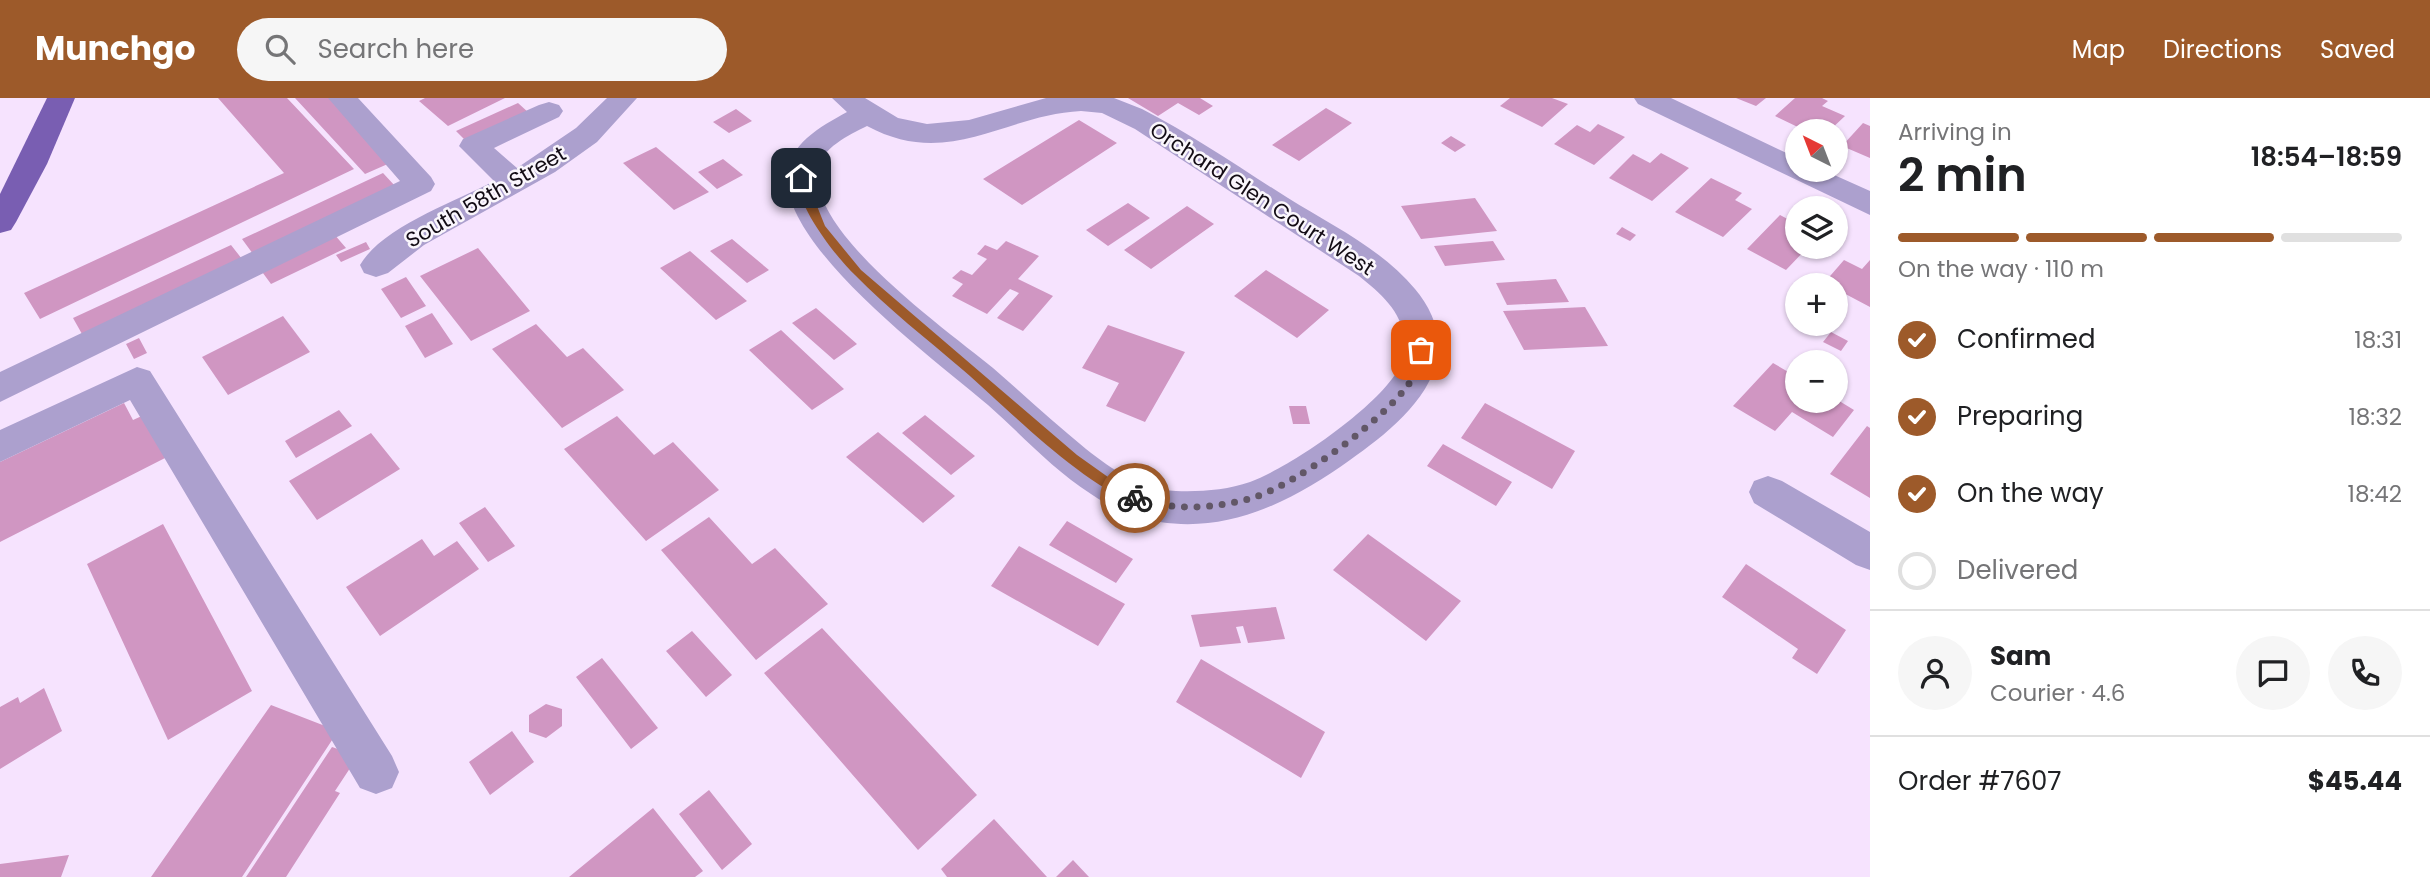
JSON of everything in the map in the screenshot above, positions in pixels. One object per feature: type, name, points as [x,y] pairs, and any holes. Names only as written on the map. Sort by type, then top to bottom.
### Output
[{"type":"main road","points":[[0,222],[32,164],[61,98]]},
{"type":"street","points":[[0,388],[420,184],[342,98]]},
{"type":"street","name":"South 58th Street","points":[[376,265],[414,237],[514,183],[586,137],[623,98]]},
{"type":"street","points":[[1648,98],[1785,164]]},
{"type":"street","name":"Orchard Glen Court West","points":[[1066,102],[1097,103],[1125,112],[1240,181],[1384,279],[1416,316],[1421,350],[1414,376],[1381,412],[1352,438],[1275,489],[1223,505],[1196,507],[1167,506],[1131,497],[1073,459],[858,273],[833,245],[821,227],[803,188],[802,169],[810,152],[856,106],[903,131],[931,135],[975,130],[1066,102]]},
{"type":"street","points":[[514,183],[474,146],[549,111]]},
{"type":"street","points":[[1823,182],[1870,204]]},
{"type":"street","points":[[0,447],[137,381],[376,772]]},
{"type":"street","points":[[1768,492],[1870,553]]},
{"type":"building","points":[[218,98],[287,98],[354,169],[40,319],[24,293],[284,173]]},
{"type":"building","points":[[295,98],[329,98],[390,163],[365,174]]},
{"type":"building","points":[[425,98],[505,98],[448,126],[419,101]]},
{"type":"building","points":[[1128,98],[1200,98],[1213,106],[1199,115],[1178,103],[1158,116]]},
{"type":"building","points":[[1510,98],[1552,98],[1568,104],[1542,127],[1500,106]]},
{"type":"building","points":[[1736,98],[1766,98],[1756,106]]},
{"type":"building","points":[[1795,98],[1822,98],[1828,101],[1822,106],[1845,116],[1842,119],[1785,121],[1775,116]]},
{"type":"building","points":[[518,103],[529,113],[467,142],[456,131]]},
{"type":"building","points":[[1326,108],[1352,123],[1299,161],[1272,145]]},
{"type":"building","points":[[736,109],[752,121],[729,133],[713,122]]},
{"type":"building","points":[[1079,120],[1117,143],[1022,205],[983,179]]},
{"type":"building","points":[[1863,123],[1870,126],[1870,158],[1848,149],[1848,139]]},
{"type":"building","points":[[1598,124],[1625,137],[1594,165],[1554,144],[1577,125],[1590,132]]},
{"type":"building","points":[[1451,136],[1466,145],[1455,152],[1441,143]]},
{"type":"building","points":[[656,147],[709,192],[674,210],[623,163]]},
{"type":"building","points":[[1661,153],[1689,168],[1652,201],[1609,178],[1633,154],[1650,163]]},
{"type":"building","points":[[723,159],[743,175],[717,189],[698,172]]},
{"type":"building","points":[[383,173],[395,186],[253,254],[242,239]]},
{"type":"building","points":[[1711,178],[1742,193],[1735,200],[1752,209],[1723,237],[1675,212]]},
{"type":"building","points":[[1475,198],[1497,231],[1421,239],[1401,206]]},
{"type":"building","points":[[1128,203],[1150,218],[1108,246],[1086,230]]},
{"type":"building","points":[[1187,206],[1214,224],[1151,269],[1124,250]]},
{"type":"building","points":[[1780,215],[1785,218],[1785,259],[1797,259],[1786,270],[1747,249]]},
{"type":"building","points":[[1622,227],[1636,235],[1630,241],[1616,234]]},
{"type":"building","points":[[334,234],[346,248],[271,284],[260,269]]},
{"type":"building","points":[[732,239],[769,270],[747,283],[710,251]]},
{"type":"building","points":[[1006,241],[1039,256],[1018,279],[1053,296],[1023,331],[997,318],[1019,293],[1010,289],[987,314],[952,296],[963,284],[952,278],[961,270],[972,275],[987,259],[977,254],[985,245],[997,250]]},
{"type":"building","points":[[1493,241],[1505,260],[1445,266],[1434,246]]},
{"type":"building","points":[[366,242],[370,249],[341,262],[336,255]]},
{"type":"building","points":[[231,245],[242,259],[82,334],[73,318]]},
{"type":"building","points":[[478,248],[530,311],[471,341],[420,276]]},
{"type":"building","points":[[690,251],[747,301],[716,320],[660,268]]},
{"type":"building","points":[[1844,260],[1862,269],[1870,260],[1870,307],[1848,295],[1848,273],[1833,273]]},
{"type":"building","points":[[1266,270],[1329,310],[1297,338],[1234,296]]},
{"type":"building","points":[[406,277],[426,306],[401,318],[381,289]]},
{"type":"building","points":[[1556,279],[1569,302],[1507,305],[1496,283]]},
{"type":"building","points":[[1585,307],[1608,346],[1524,350],[1503,311]]},
{"type":"building","points":[[816,308],[857,344],[834,360],[792,323]]},
{"type":"building","points":[[432,313],[453,344],[425,358],[405,326]]},
{"type":"building","points":[[283,316],[310,352],[228,395],[202,357]]},
{"type":"building","points":[[536,324],[567,357],[583,348],[624,390],[562,428],[492,349]]},
{"type":"building","points":[[1108,325],[1185,352],[1145,422],[1106,406],[1119,383],[1082,368]]},
{"type":"building","points":[[781,330],[844,389],[812,410],[749,350]]},
{"type":"building","points":[[1828,336],[1839,336],[1848,341],[1842,350],[1823,342]]},
{"type":"building","points":[[139,338],[147,353],[134,359],[126,344]]},
{"type":"building","points":[[1773,363],[1785,370],[1785,413],[1791,413],[1775,431],[1733,406]]},
{"type":"building","points":[[124,403],[133,420],[144,415],[167,457],[0,542],[0,462]]},
{"type":"building","points":[[1485,403],[1575,451],[1552,489],[1461,438]]},
{"type":"building","points":[[1289,406],[1306,406],[1310,424],[1293,424]]},
{"type":"building","points":[[1848,406],[1854,410],[1833,437],[1794,413],[1848,413]]},
{"type":"building","points":[[339,410],[352,426],[296,458],[285,441]]},
{"type":"building","points":[[925,415],[975,456],[951,475],[902,433]]},
{"type":"building","points":[[617,416],[654,455],[673,442],[719,490],[646,541],[564,449]]},
{"type":"building","points":[[1867,426],[1870,428],[1870,498],[1830,474]]},
{"type":"building","points":[[878,432],[955,496],[923,523],[846,457]]},
{"type":"building","points":[[371,433],[400,469],[317,520],[289,481]]},
{"type":"building","points":[[1443,444],[1512,482],[1496,506],[1427,466]]},
{"type":"building","points":[[485,507],[515,546],[488,562],[459,523]]},
{"type":"building","points":[[709,517],[752,564],[775,548],[828,604],[756,660],[661,550]]},
{"type":"building","points":[[1067,521],[1133,559],[1116,583],[1049,545]]},
{"type":"building","points":[[163,524],[252,691],[168,740],[87,564]]},
{"type":"building","points":[[1368,534],[1461,601],[1426,641],[1333,570]]},
{"type":"building","points":[[422,539],[434,556],[457,541],[479,569],[380,636],[346,587]]},
{"type":"building","points":[[1019,546],[1125,604],[1098,646],[991,586]]},
{"type":"building","points":[[1746,564],[1846,630],[1817,674],[1792,658],[1798,649],[1722,597]]},
{"type":"building","points":[[1276,607],[1285,639],[1248,643],[1243,626],[1236,627],[1241,643],[1200,647],[1191,615]]},
{"type":"building","points":[[822,628],[977,795],[918,850],[764,673]]},
{"type":"building","points":[[692,631],[732,675],[706,697],[666,651]]},
{"type":"building","points":[[602,658],[658,728],[631,749],[576,677]]},
{"type":"building","points":[[1201,659],[1325,732],[1301,778],[1176,702]]},
{"type":"building","points":[[44,688],[62,731],[0,769],[0,707],[18,697],[20,703]]},
{"type":"building","points":[[546,704],[562,709],[562,726],[546,738],[529,732],[529,715]]},
{"type":"building","points":[[271,705],[338,731],[242,877],[151,877]]},
{"type":"building","points":[[512,731],[534,762],[490,795],[469,762]]},
{"type":"building","points":[[332,747],[358,756],[335,791],[340,793],[286,877],[246,877]]},
{"type":"building","points":[[709,790],[752,844],[722,870],[679,814]]},
{"type":"building","points":[[653,808],[703,871],[695,877],[569,877]]},
{"type":"building","points":[[994,819],[1047,877],[947,877],[941,869]]},
{"type":"building","points":[[69,855],[61,877],[0,877],[0,864]]},
{"type":"building","points":[[1073,860],[1089,877],[1056,877]]},
{"type":"way so far","points":[[1135,498],[1167,506],[1196,507],[1223,505],[1253,498],[1275,489],[1300,475],[1352,438],[1381,412],[1414,376],[1421,350]]},
{"type":"route","points":[[801,178],[821,227],[858,273],[1073,459],[1097,477],[1135,498]]}]
